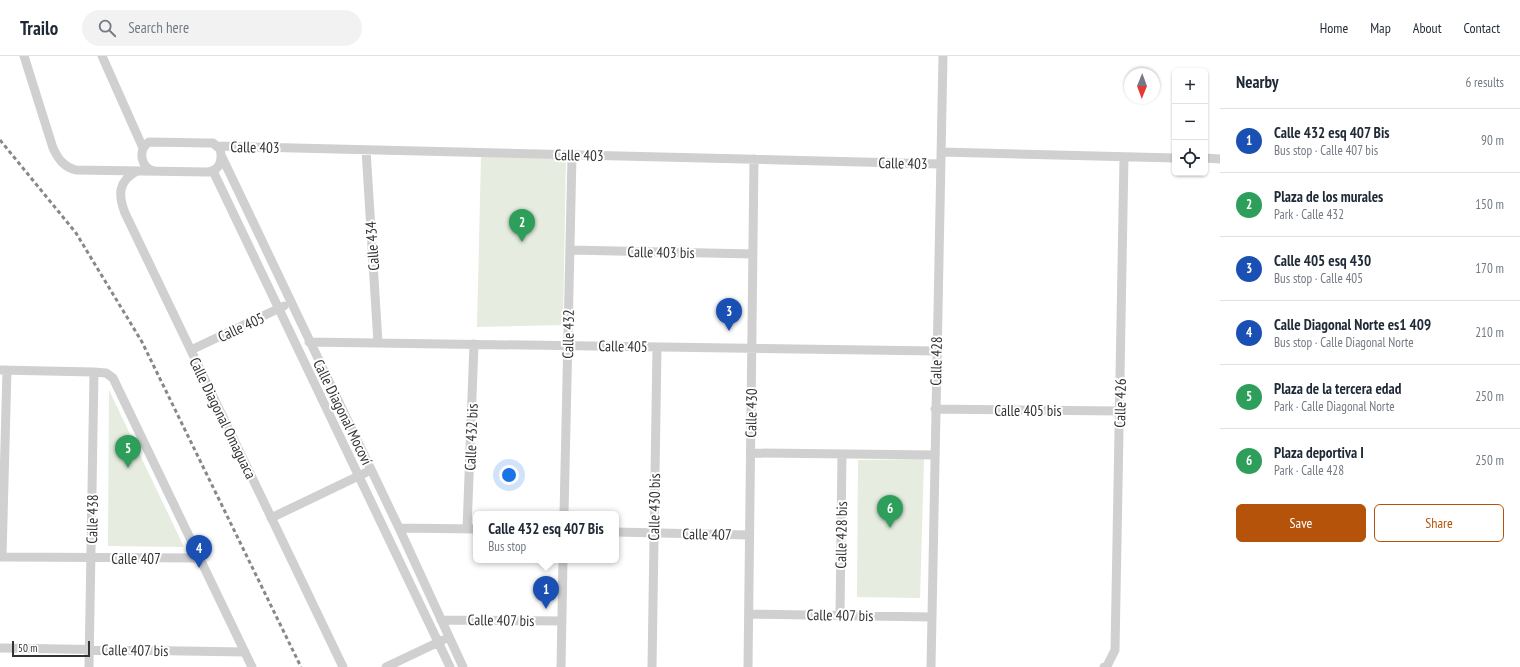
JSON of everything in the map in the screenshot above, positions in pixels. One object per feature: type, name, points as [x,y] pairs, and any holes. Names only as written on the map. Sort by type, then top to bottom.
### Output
[{"type":"street","points":[[24,56],[57,156],[62,164],[68,168],[76,170],[213,172]]},
{"type":"street","points":[[102,56],[143,148],[142,161],[147,168],[154,171]]},
{"type":"street","name":"Calle 428","points":[[931,667],[936,351],[943,56]]},
{"type":"street","name":"Calle 403","points":[[143,148],[149,142],[208,143],[217,146],[941,164]]},
{"type":"street","name":"Calle 403","points":[[213,172],[220,166],[222,157],[220,149],[217,146]]},
{"type":"street","name":"Calle 434","points":[[366,150],[378,343]]},
{"type":"street","name":"Calle 403","points":[[941,152],[1172,158]]},
{"type":"street","name":"Calle 432","points":[[564,511],[572,155]]},
{"type":"street","name":"Calle Diagonal Mocoví","points":[[222,157],[399,528],[463,667]]},
{"type":"street","name":"Calle 426","points":[[1104,667],[1107,666],[1115,650],[1124,157]]},
{"type":"street","points":[[1208,158],[1220,159]]},
{"type":"street","name":"Calle 430","points":[[748,667],[754,159]]},
{"type":"street","name":"Calle Diagonal Omaguaca","points":[[137,171],[130,174],[122,185],[120,191],[122,205],[190,350],[343,667]]},
{"type":"street","name":"Calle Diagonal Mocoví","points":[[213,172],[450,667]]},
{"type":"street","name":"Calle 403 bis","points":[[570,250],[753,254]]},
{"type":"street","name":"Calle 405","points":[[190,350],[291,303]]},
{"type":"street","name":"Calle 405","points":[[309,342],[936,351]]},
{"type":"street","name":"Calle 432 bis","points":[[472,529],[474,344]]},
{"type":"street","name":"Calle 430 bis","points":[[652,667],[657,347]]},
{"type":"street","points":[[1,557],[3,370],[94,372],[110,375],[115,382],[252,667]]},
{"type":"street","name":"Calle 438","points":[[89,667],[94,372]]},
{"type":"street","name":"Calle 405 bis","points":[[936,409],[1120,411]]},
{"type":"street","points":[[751,452],[934,455]]},
{"type":"street","name":"Calle 428 bis","points":[[840,615],[842,454]]},
{"type":"street","points":[[271,518],[371,470]]},
{"type":"street","points":[[399,528],[472,529]]},
{"type":"street","name":"Calle 407","points":[[619,532],[750,535]]},
{"type":"street","name":"Calle 407","points":[[1,557],[200,558]]},
{"type":"street","points":[[561,667],[563,563]]},
{"type":"street","name":"Calle 407 bis","points":[[748,614],[931,616]]},
{"type":"street","name":"Calle 407 bis","points":[[441,620],[562,621]]},
{"type":"street","points":[[386,667],[449,637]]},
{"type":"street","name":"Calle 407 bis","points":[[0,648],[245,652]]},
{"type":"shaded area","points":[[481,157],[566,158],[563,325],[477,327]]},
{"type":"shaded area","points":[[109,390],[184,547],[108,546]]},
{"type":"shaded area","points":[[924,459],[920,598],[857,597],[858,460]]},
{"type":"railway","points":[[0,140],[76,233],[142,342],[301,667]]},
{"type":"place","name":"Plaza de los murales","points":[[522,242]]},
{"type":"place","name":"Calle 405 esq 430","points":[[729,331]]},
{"type":"place","name":"Plaza de la tercera edad","points":[[128,468]]},
{"type":"place","name":"Plaza deportiva I","points":[[890,528]]},
{"type":"place","name":"Calle Diagonal Norte es1 409","points":[[199,568]]},
{"type":"place","name":"Calle 432 esq 407 Bis","points":[[546,609]]}]
